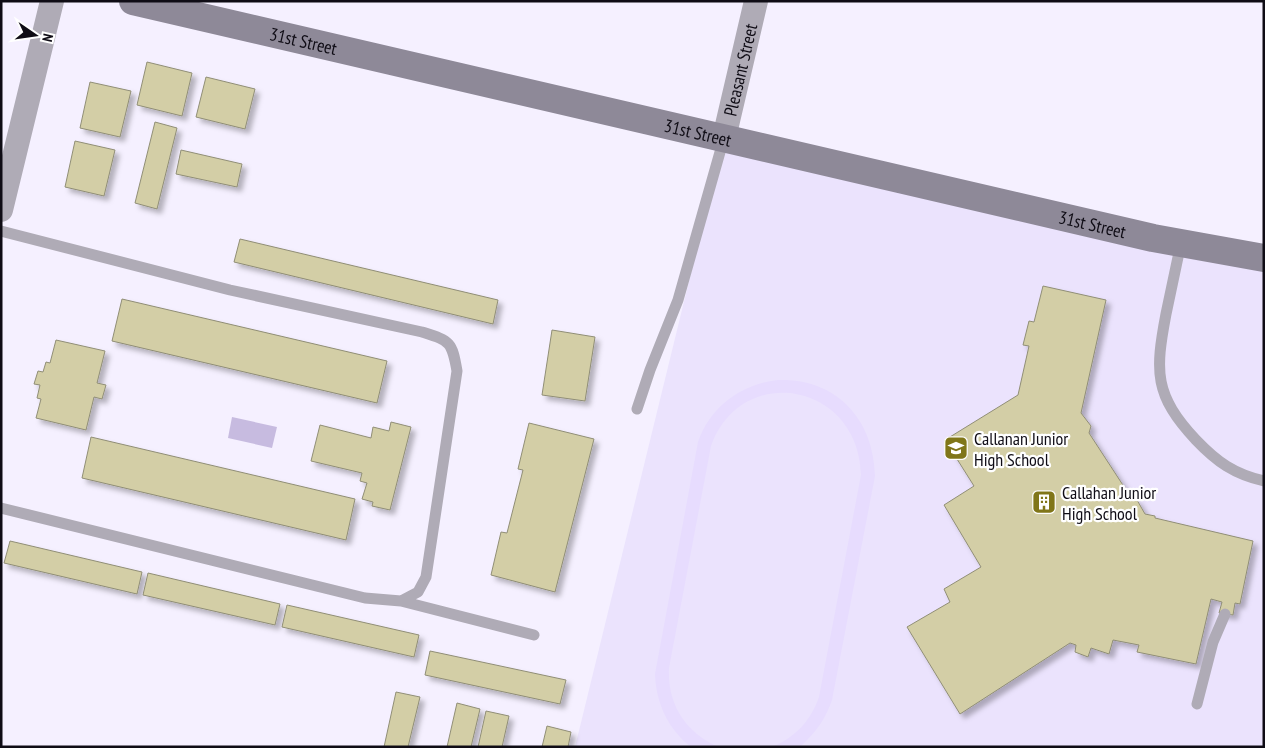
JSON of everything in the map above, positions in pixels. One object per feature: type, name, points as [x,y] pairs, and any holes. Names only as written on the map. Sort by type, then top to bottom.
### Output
[{"type":"main road","name":"31st Street","points":[[134,1],[1153,238],[1264,258]]},
{"type":"street","points":[[1,210],[52,1]]},
{"type":"street","name":"Pleasant Street","points":[[724,138],[756,1]]},
{"type":"lane","points":[[638,409],[650,370],[678,300],[724,138]]},
{"type":"lane","points":[[1,231],[230,290],[422,332],[444,339],[454,351],[456,371],[426,577],[418,592],[402,601]]},
{"type":"lane","points":[[1181,243],[1159,351],[1159,372],[1163,391],[1171,410],[1210,455],[1228,468],[1247,477],[1264,481]]},
{"type":"lane","points":[[1,508],[365,598],[402,601],[534,635]]},
{"type":"lane","points":[[1198,704],[1212,642],[1225,614]]},
{"type":"shaded area","name":"Callanan Junior High School","points":[[724,138],[1264,258],[1264,747],[575,747]]},
{"type":"shaded area","points":[[778,380],[799,381],[817,386],[834,394],[848,406],[859,420],[868,437],[873,455],[875,476],[832,700],[820,724],[800,747],[772,747],[781,743],[801,727],[812,713],[819,697],[861,475],[855,444],[841,420],[821,403],[797,394],[772,394],[747,402],[726,419],[711,446],[669,668],[669,681],[671,694],[681,716],[697,734],[719,747],[691,747],[676,732],[665,715],[658,695],[655,674],[698,442],[710,418],[729,399],[752,386]]},
{"type":"shaded area","points":[[232,417],[277,427],[272,448],[228,438]]},
{"type":"building","points":[[147,62],[192,73],[182,116],[137,105]]},
{"type":"building","points":[[206,77],[255,89],[245,129],[196,117]]},
{"type":"building","points":[[90,82],[131,91],[120,137],[80,128]]},
{"type":"building","points":[[155,122],[177,128],[157,209],[135,203]]},
{"type":"building","points":[[75,141],[115,150],[104,196],[65,187]]},
{"type":"building","points":[[181,150],[242,164],[237,187],[176,174]]},
{"type":"building","points":[[240,239],[498,300],[493,324],[234,262]]},
{"type":"building","name":"Callahan Junior High School","points":[[1043,286],[1106,300],[1081,413],[1091,426],[1089,433],[1132,499],[1137,500],[1145,514],[1155,516],[1155,518],[1253,541],[1240,604],[1235,603],[1233,615],[1219,613],[1222,602],[1211,599],[1196,664],[1137,652],[1139,645],[1113,640],[1109,654],[1091,648],[1088,657],[1075,652],[1076,645],[1070,643],[960,714],[907,627],[950,602],[944,589],[981,567],[944,505],[974,486],[945,440],[1018,395],[1029,346],[1023,345],[1029,321],[1034,322]]},
{"type":"building","points":[[122,299],[387,361],[377,403],[112,341]]},
{"type":"building","points":[[552,330],[595,337],[585,401],[542,395]]},
{"type":"building","points":[[56,340],[105,351],[97,383],[106,385],[102,399],[94,397],[86,430],[36,418],[41,399],[37,398],[40,385],[34,384],[38,371],[43,372],[46,362],[50,363]]},
{"type":"building","points":[[391,422],[411,427],[390,510],[372,506],[373,502],[362,499],[367,483],[360,481],[362,473],[311,461],[320,425],[371,438],[373,427],[389,431]]},
{"type":"building","points":[[529,423],[594,439],[555,592],[491,575],[501,532],[507,533],[523,470],[518,469]]},
{"type":"building","points":[[91,437],[355,499],[346,540],[82,478]]},
{"type":"building","points":[[10,541],[142,572],[137,594],[4,563]]},
{"type":"building","points":[[148,573],[280,604],[275,625],[143,595]]},
{"type":"building","points":[[287,605],[419,635],[414,657],[282,627]]},
{"type":"building","points":[[430,651],[566,680],[560,704],[425,675]]},
{"type":"building","points":[[396,692],[420,697],[408,747],[384,747]]},
{"type":"building","points":[[457,703],[480,709],[471,747],[447,747]]},
{"type":"building","points":[[486,711],[509,716],[502,747],[478,747]]},
{"type":"building","points":[[547,726],[571,732],[568,747],[542,747]]},
{"type":"place","name":"Callanan Junior High School","points":[[956,448]]},
{"type":"place","name":"Callahan Junior High School","points":[[1044,502]]}]
